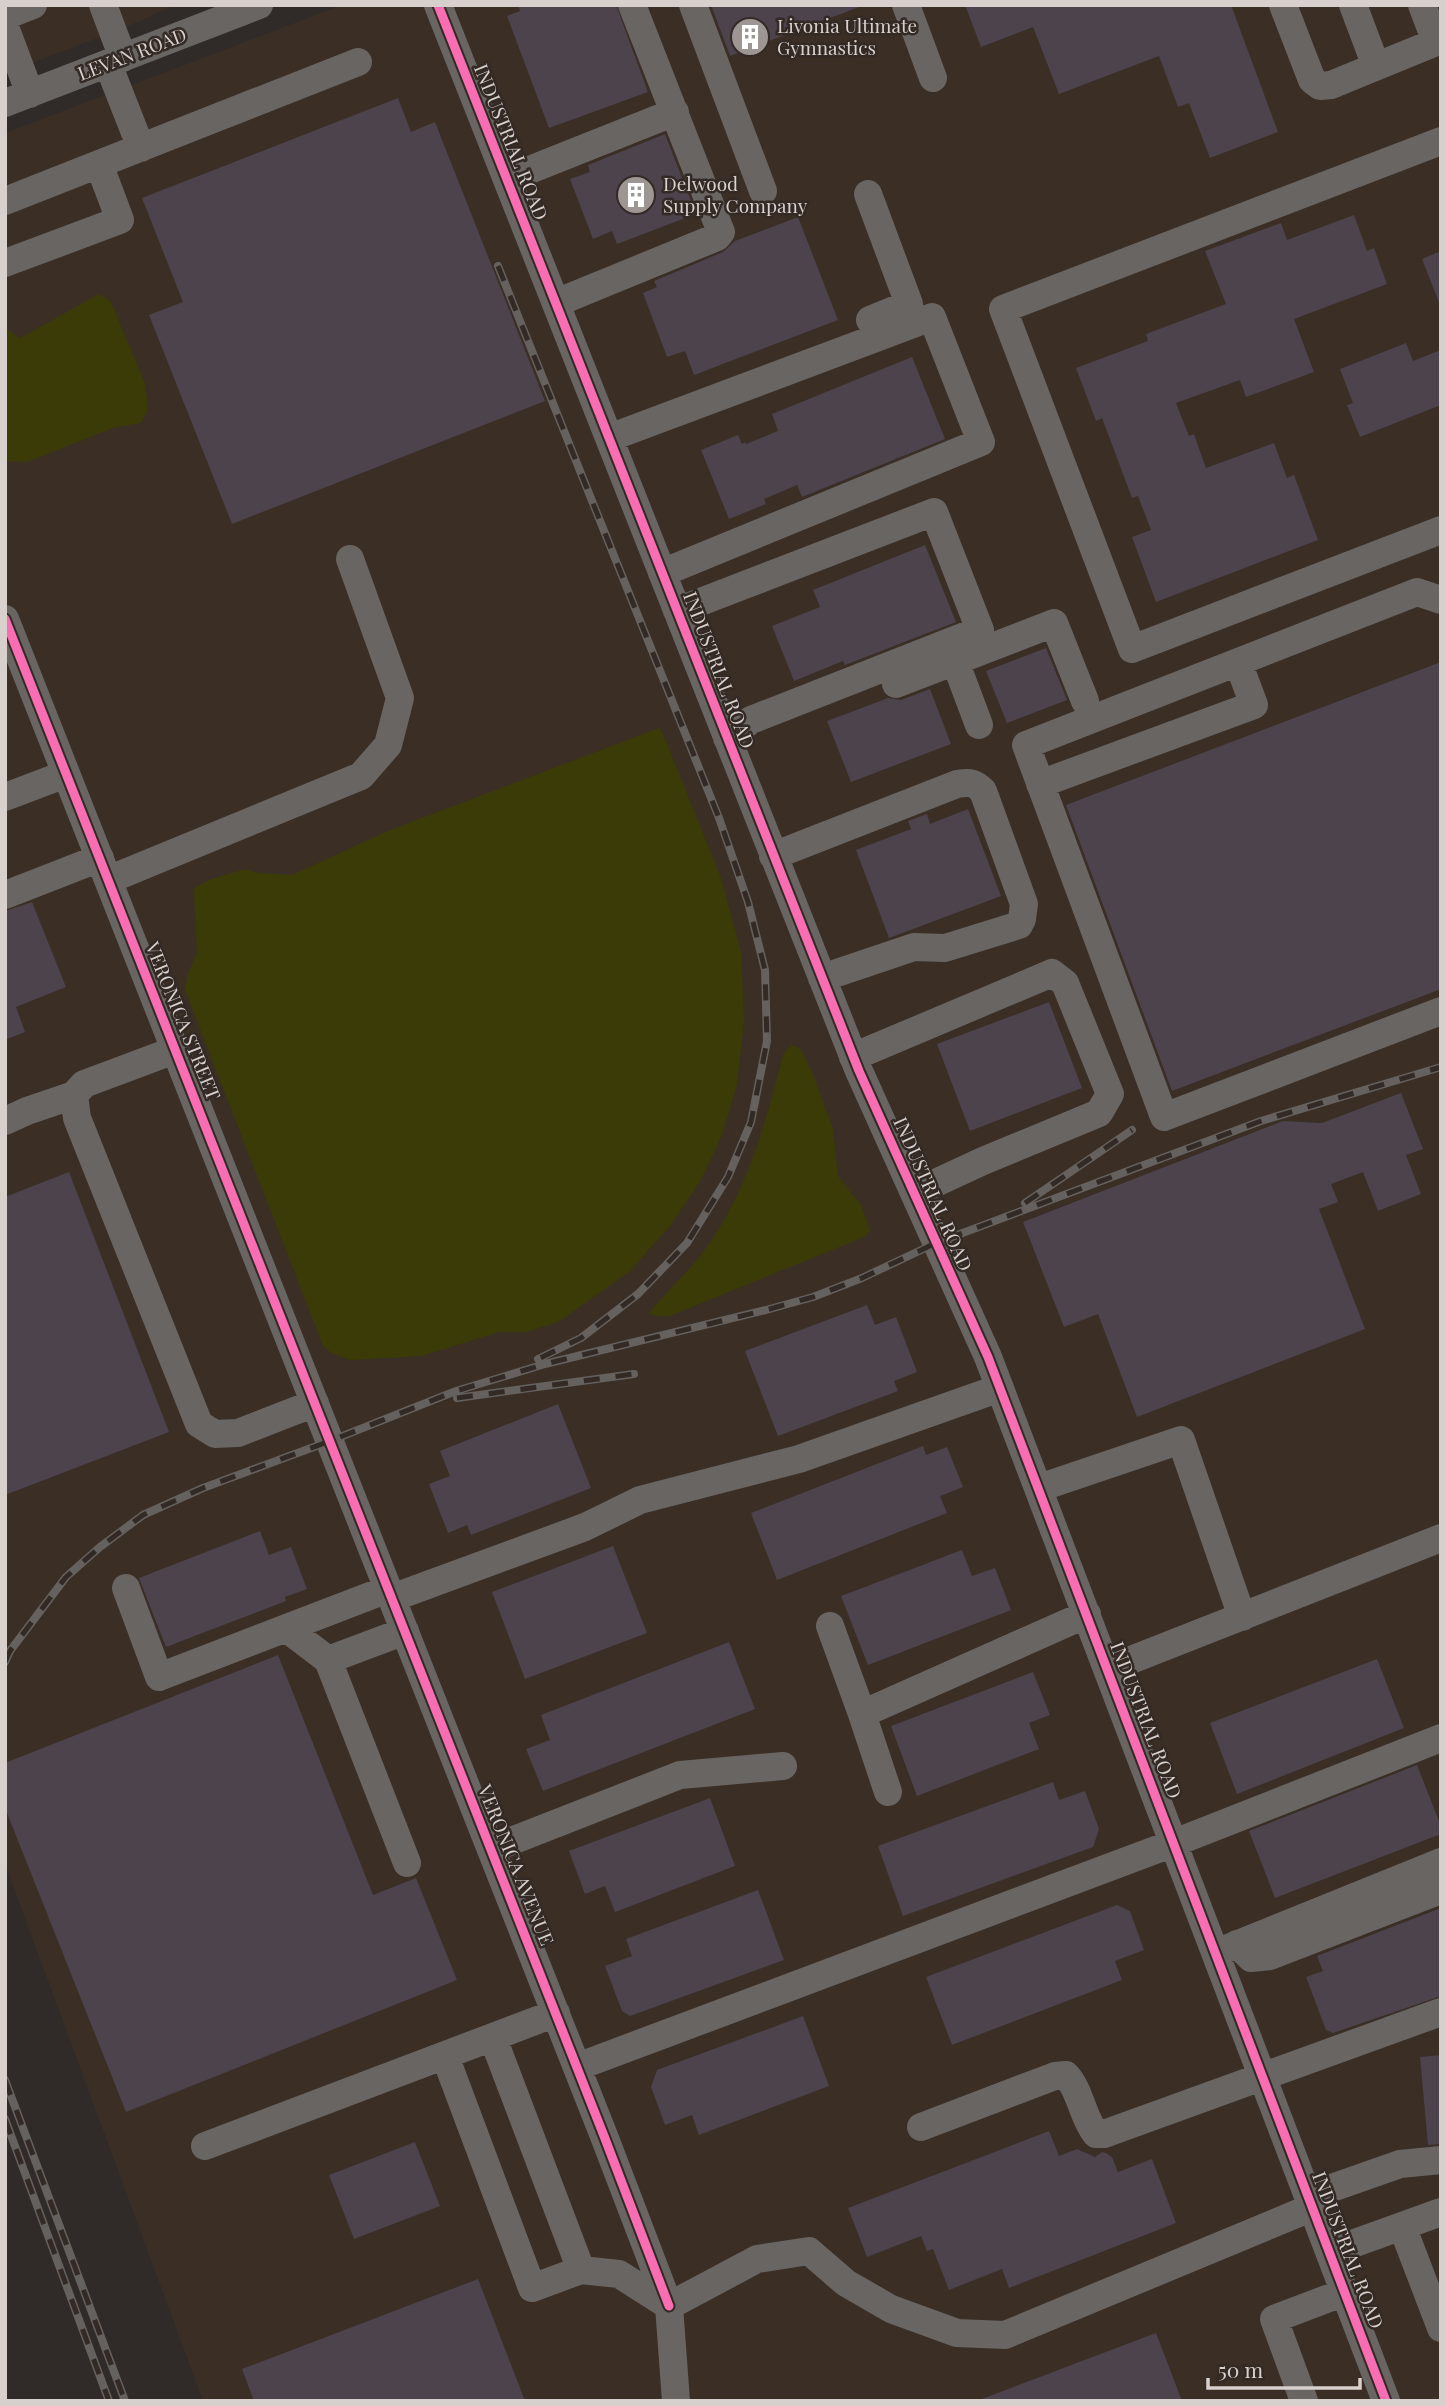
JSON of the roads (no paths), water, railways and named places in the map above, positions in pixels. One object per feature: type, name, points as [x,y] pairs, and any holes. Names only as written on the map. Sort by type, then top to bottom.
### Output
[{"type":"street","points":[[5,16],[33,5]]},
{"type":"street","points":[[103,5],[115,61],[141,148]]},
{"type":"street","name":"INDUSTRIAL ROAD","points":[[438,5],[853,1057],[1000,1388],[1174,1843],[1227,1948],[1264,2077],[1386,2401]]},
{"type":"street","points":[[556,303],[717,237],[721,232],[632,5]]},
{"type":"street","points":[[693,5],[763,191]]},
{"type":"street","points":[[906,5],[933,78]]},
{"type":"street","points":[[1283,5],[1309,74],[1320,86],[1331,85],[1438,41],[1422,5]]},
{"type":"street","points":[[1353,5],[1376,66]]},
{"type":"street","name":"LEVAN ROAD","points":[[18,98],[242,8]]},
{"type":"street","points":[[5,27],[18,98]]},
{"type":"street","points":[[5,201],[358,62]]},
{"type":"street","points":[[507,179],[675,112]]},
{"type":"street","points":[[1441,141],[1003,309],[1132,649],[1441,530]]},
{"type":"street","points":[[5,263],[120,219],[99,164]]},
{"type":"street","points":[[606,431],[909,304],[868,194]]},
{"type":"street","points":[[606,431],[932,317],[952,367],[981,442],[662,573]]},
{"type":"street","points":[[677,611],[934,512],[980,630],[751,720],[730,745]]},
{"type":"street","points":[[5,895],[104,869],[360,776],[388,745],[400,698],[350,559]]},
{"type":"street","points":[[1441,600],[1417,592],[1026,745],[1164,1117],[1441,1011]]},
{"type":"street","name":"VERONICA STREET","points":[[5,619],[328,1436]]},
{"type":"street","points":[[730,745],[1054,622],[1085,701]]},
{"type":"street","points":[[955,661],[979,725]]},
{"type":"street","points":[[1040,785],[1254,705],[1238,662]]},
{"type":"street","points":[[5,797],[66,774]]},
{"type":"street","points":[[773,856],[957,784],[976,784],[983,791],[1024,904],[1019,925],[945,948],[914,947],[822,978]]},
{"type":"street","points":[[853,1057],[1052,973],[1065,982],[1110,1094],[1099,1113],[914,1193]]},
{"type":"street","points":[[5,1122],[27,1111],[75,1095],[83,1084],[175,1050]]},
{"type":"street","points":[[75,1095],[77,1118],[199,1424],[215,1434],[238,1433],[315,1403]]},
{"type":"street","points":[[126,1588],[159,1677],[286,1628],[585,1527],[640,1500],[799,1459],[1000,1388]]},
{"type":"street","name":"VERONICA AVENUE","points":[[328,1436],[669,2306],[676,2401]]},
{"type":"street","points":[[1039,1488],[1181,1440],[1242,1617]]},
{"type":"street","points":[[1108,1669],[1441,1538]]},
{"type":"street","points":[[862,1714],[1087,1614]]},
{"type":"street","points":[[830,1626],[888,1792]]},
{"type":"street","points":[[286,1628],[328,1660],[407,1863]]},
{"type":"street","points":[[328,1660],[405,1632]]},
{"type":"street","points":[[577,2067],[1174,1843],[1441,1738]]},
{"type":"street","points":[[491,1849],[680,1775],[783,1766]]},
{"type":"street","points":[[1227,1948],[1441,1862]]},
{"type":"street","points":[[1227,1948],[1251,1958],[1261,1959],[1441,1890]]},
{"type":"street","points":[[921,2127],[1055,2076],[1066,2076],[1075,2088],[1089,2126],[1096,2134],[1104,2134],[1441,2012]]},
{"type":"street","points":[[205,2146],[556,2013]]},
{"type":"street","points":[[493,2038],[581,2270]]},
{"type":"street","points":[[445,2056],[533,2288],[581,2270],[619,2274],[669,2306],[757,2259],[809,2251],[846,2283],[891,2309],[957,2333],[1005,2334],[1400,2164],[1441,2160]]},
{"type":"street","points":[[1330,2252],[1441,2212]]},
{"type":"street","points":[[1402,2226],[1441,2328]]},
{"type":"street","points":[[1304,2401],[1274,2319],[1346,2292]]},
{"type":"railway","points":[[498,266],[719,818],[748,902],[765,970],[767,1041],[751,1122],[728,1177],[687,1243],[638,1294],[581,1338],[538,1359]]},
{"type":"railway","points":[[5,1662],[10,1651],[66,1577],[100,1547],[143,1515],[203,1488],[456,1391],[545,1364],[813,1297],[862,1278],[936,1243],[1261,1121],[1441,1067]]},
{"type":"railway","points":[[1025,1203],[1132,1130]]},
{"type":"railway","points":[[457,1398],[634,1374]]},
{"type":"railway","points":[[5,2080],[125,2401]]},
{"type":"railway","points":[[5,2119],[109,2401]]},
{"type":"place","name":"Livonia Ultimate Gymnastics","points":[[750,37]]},
{"type":"place","name":"Delwood Supply Company","points":[[636,195]]}]
